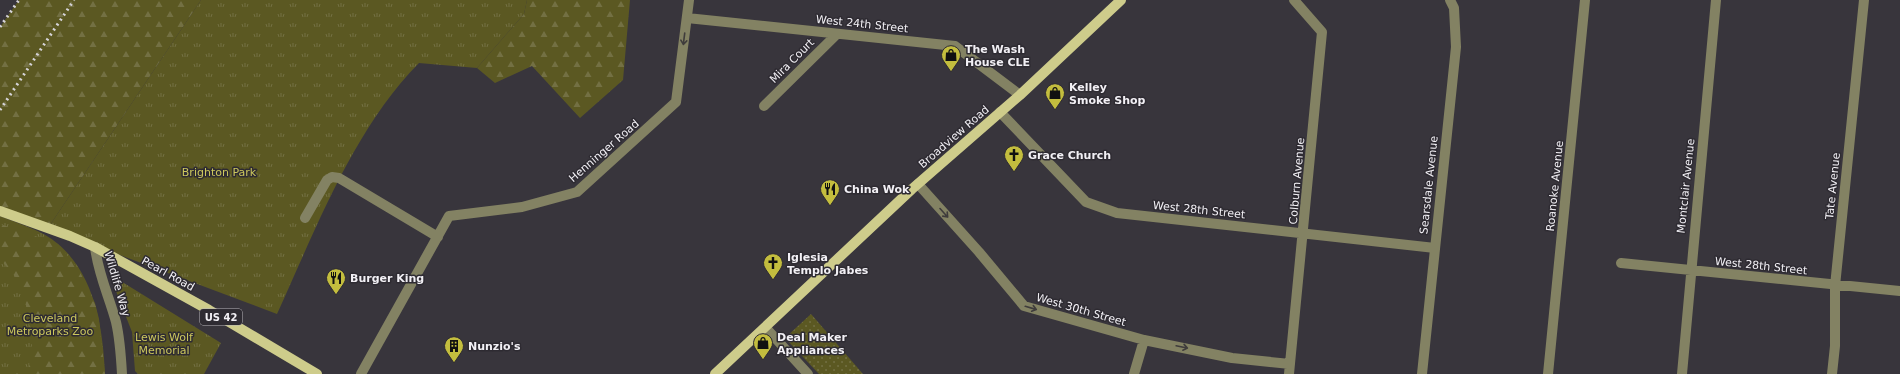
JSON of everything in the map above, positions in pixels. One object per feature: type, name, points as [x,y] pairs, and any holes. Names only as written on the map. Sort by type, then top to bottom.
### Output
[{"type":"main road","name":"Broadview Road","points":[[715,374],[766,328],[918,184],[1020,95],[1121,0]]},
{"type":"main road","name":"Pearl Road","points":[[0,211],[70,236],[94,247],[209,310],[317,374]]},
{"type":"street","name":"Henninger Road","points":[[361,374],[449,216],[522,207],[577,192],[676,102],[689,0]]},
{"type":"street","name":"Colburn Avenue","points":[[1290,369],[1322,32],[1294,0]]},
{"type":"street","name":"Searsdale Avenue","points":[[1422,374],[1456,47],[1454,8],[1450,0]]},
{"type":"street","name":"Roanoke Avenue","points":[[1548,374],[1585,0]]},
{"type":"street","name":"Montclair Avenue","points":[[1682,374],[1690,271],[1716,0]]},
{"type":"street","name":"Tate Avenue","points":[[1832,374],[1835,346],[1835,286],[1864,0]]},
{"type":"street","name":"West 24th Street","points":[[687,18],[955,46],[1020,95]]},
{"type":"street","name":"Mira Court","points":[[764,106],[837,34]]},
{"type":"street","name":"West 28th Street","points":[[1000,112],[1086,202],[1117,213],[1434,248]]},
{"type":"street","points":[[306,218],[327,180],[332,177],[339,178],[438,236]]},
{"type":"street","name":"West 30th Street","points":[[918,184],[979,252],[1024,306],[1144,340],[1290,369]]},
{"type":"street","name":"Wildlife Way","points":[[94,247],[98,270],[116,322],[121,348],[122,374]]},
{"type":"street","name":"West 28th Street","points":[[1620,263],[1835,286],[1900,291]]},
{"type":"street","points":[[766,328],[808,374]]},
{"type":"street","points":[[1134,374],[1144,340]]},
{"type":"green space","points":[[19,0],[201,0],[48,228],[0,211],[0,27]]},
{"type":"green space","name":"Brighton Park","points":[[201,0],[527,0],[524,14],[477,68],[419,63],[396,89],[375,118],[338,182],[321,215],[277,314],[48,228]]},
{"type":"green space","points":[[527,0],[630,0],[623,80],[580,118],[532,66],[495,83],[477,68],[524,14]]},
{"type":"green space","name":"Cleveland Metroparks Zoo","points":[[0,216],[38,231],[52,239],[71,257],[81,271],[89,287],[99,321],[105,374],[0,374]]},
{"type":"green space","name":"Cleveland Metroparks Zoo","points":[[0,224],[58,244],[79,270],[95,303],[99,319],[105,374],[28,374],[32,344],[23,286],[0,259]]},
{"type":"green space","name":"Lewis Wolf Memorial","points":[[119,280],[221,343],[204,374],[138,374],[135,371],[132,332],[112,281]]},
{"type":"green space","points":[[811,314],[863,374],[819,374],[785,338]]},
{"type":"railway","points":[[0,27],[19,0]]},
{"type":"railway","points":[[0,110],[74,0]]},
{"type":"place","name":"The Wash House CLE","points":[[951,72]]},
{"type":"place","name":"Kelley Smoke Shop","points":[[1055,110]]},
{"type":"place","name":"Grace Church","points":[[1014,172]]},
{"type":"place","name":"China Wok","points":[[830,206]]},
{"type":"place","name":"Iglesia Templo Jabes","points":[[773,280]]},
{"type":"place","name":"Burger King","points":[[336,295]]},
{"type":"place","name":"Deal Maker Appliances","points":[[763,360]]},
{"type":"place","name":"Nunzio's","points":[[454,363]]}]
